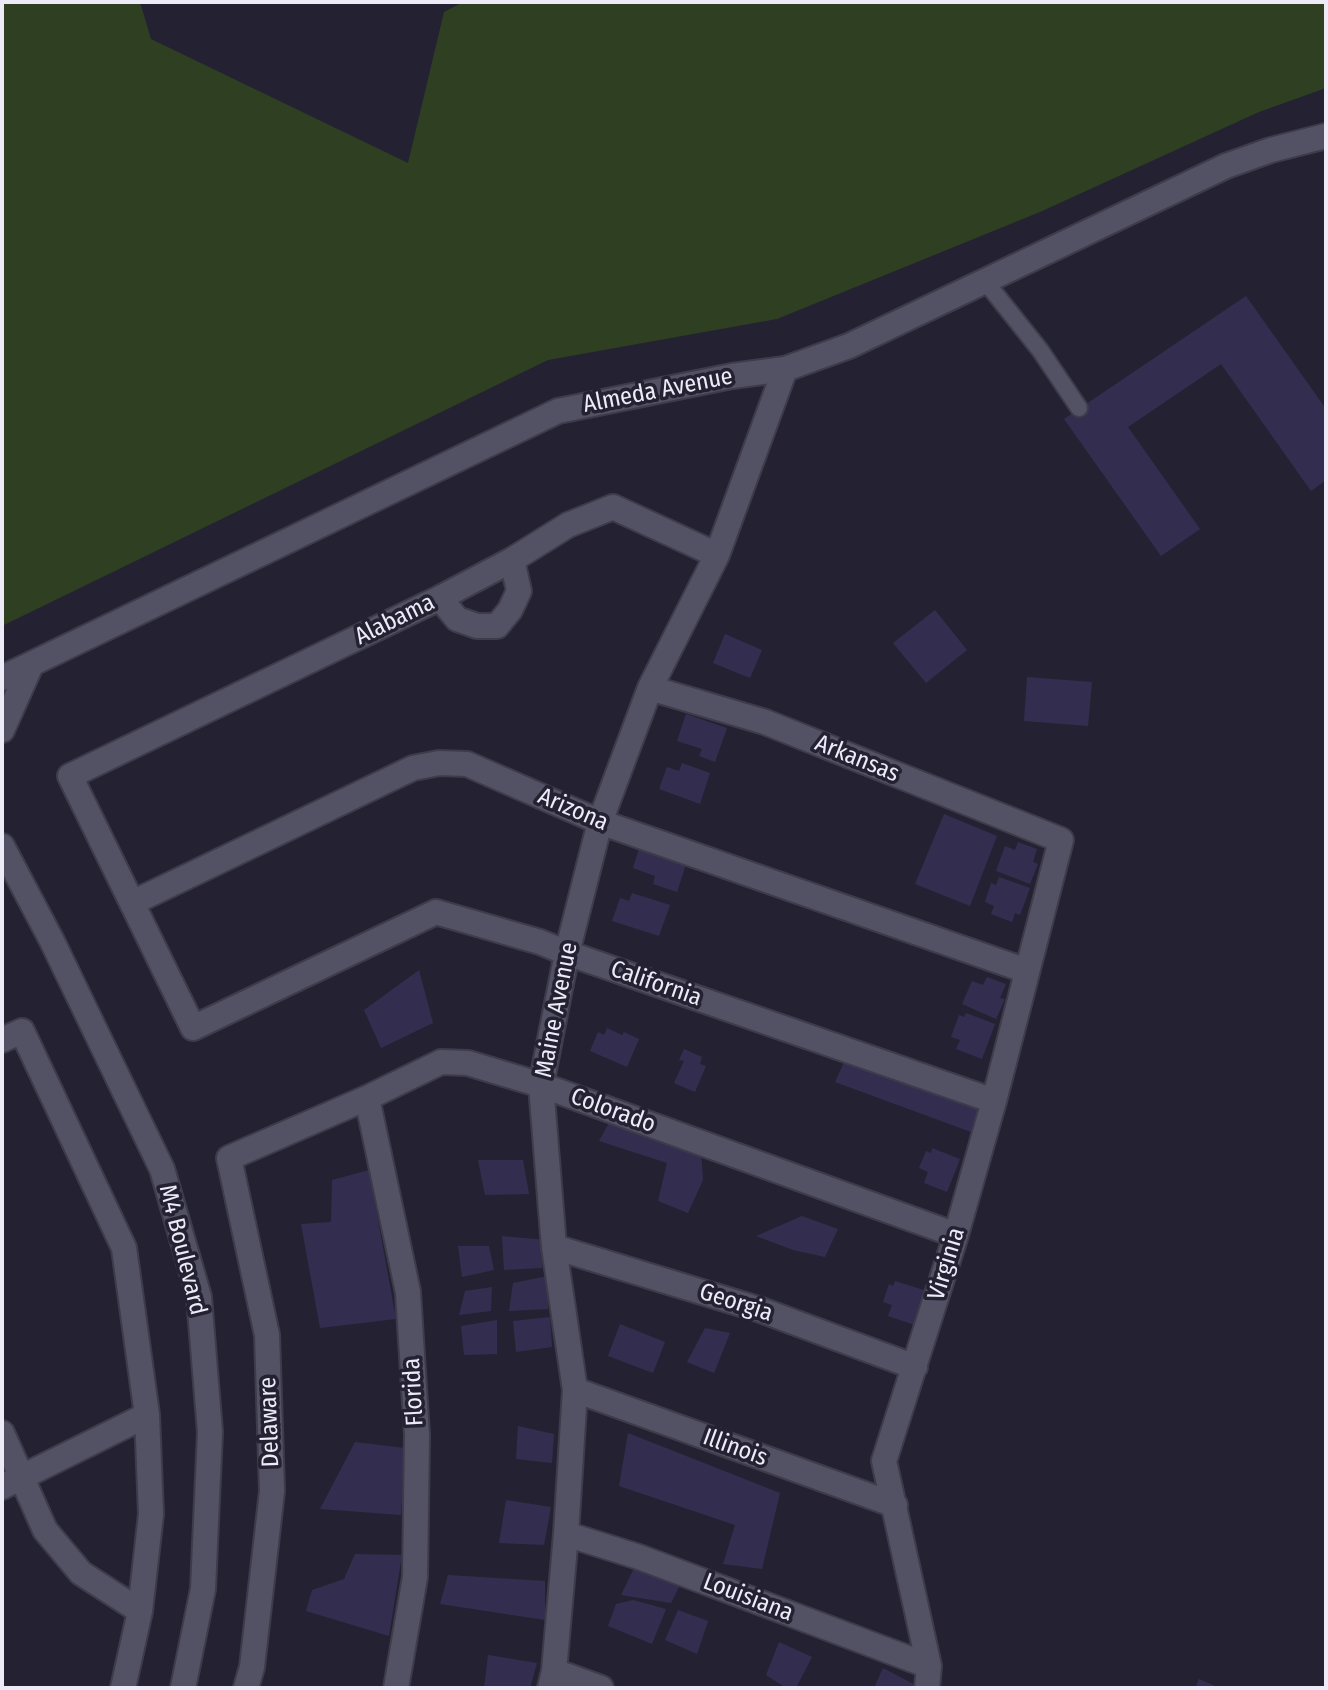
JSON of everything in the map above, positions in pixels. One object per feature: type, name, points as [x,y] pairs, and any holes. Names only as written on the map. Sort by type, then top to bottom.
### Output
[{"type":"street","name":"Almeda Avenue","points":[[2,678],[558,411],[732,376],[785,369],[849,346],[1226,166],[1326,136]]},
{"type":"street","name":"Maine Avenue","points":[[552,1679],[566,1534],[575,1390],[554,1247],[541,1085],[567,953],[600,822],[650,688],[717,555],[785,369]]},
{"type":"street","name":"Alabama","points":[[132,903],[70,776],[440,598],[512,560],[568,525],[613,507],[717,555]]},
{"type":"street","points":[[440,598],[457,619],[477,626],[497,626],[510,610],[519,591],[512,560]]},
{"type":"street","points":[[2,730],[31,665]]},
{"type":"street","name":"Arkansas","points":[[650,688],[765,722],[1061,840]]},
{"type":"street","name":"Arizona","points":[[132,903],[413,768],[439,763],[467,764],[600,822],[1027,971]]},
{"type":"street","name":"Virginia","points":[[928,1677],[884,1461],[956,1235],[1061,840]]},
{"type":"street","name":"M4 Boulevard","points":[[2,846],[52,941],[162,1169],[199,1297],[210,1432],[203,1589],[183,1688]]},
{"type":"street","name":"California","points":[[132,903],[193,1028],[436,912],[540,942],[994,1101]]},
{"type":"street","points":[[2,1040],[22,1031],[124,1248],[147,1415],[151,1514],[140,1611],[123,1688]]},
{"type":"street","name":"Colorado","points":[[229,1158],[441,1062],[468,1063],[541,1085],[956,1235]]},
{"type":"street","name":"Florida","points":[[367,1098],[408,1292],[417,1435],[415,1577],[396,1688]]},
{"type":"street","name":"Delaware","points":[[229,1158],[267,1335],[271,1444],[272,1491],[252,1667],[246,1688]]},
{"type":"street","name":"Georgia","points":[[554,1247],[761,1310],[915,1367]]},
{"type":"street","name":"Illinois","points":[[575,1390],[895,1505]]},
{"type":"street","points":[[12,1482],[147,1415]]},
{"type":"street","points":[[2,1433],[12,1482],[45,1530],[81,1573],[140,1611]]},
{"type":"street","name":"Louisiana","points":[[566,1534],[639,1557],[928,1677]]},
{"type":"street","points":[[552,1679],[601,1688]]},
{"type":"lane","points":[[985,281],[1040,350],[1079,408]]},
{"type":"green space","points":[[2,2],[140,2],[151,39],[408,163],[444,12],[463,2],[1326,2],[1326,88],[1259,112],[1040,212],[777,319],[548,360],[2,626]]},
{"type":"building","points":[[1246,296],[1326,409],[1326,480],[1311,491],[1221,364],[1128,427],[1200,529],[1161,556],[1064,419]]},
{"type":"building","points":[[935,610],[967,650],[926,683],[893,643]]},
{"type":"building","points":[[725,634],[762,650],[750,678],[713,663]]},
{"type":"building","points":[[1027,677],[1092,682],[1088,726],[1024,721]]},
{"type":"building","points":[[686,714],[727,728],[715,762],[699,756],[702,749],[677,741]]},
{"type":"building","points":[[682,763],[710,773],[700,804],[659,789],[667,767],[679,771]]},
{"type":"building","points":[[944,814],[997,836],[970,906],[915,884]]},
{"type":"building","points":[[641,842],[688,858],[677,892],[653,884],[655,876],[633,868]]},
{"type":"building","points":[[1018,842],[1037,849],[1033,862],[1038,864],[1030,884],[996,871],[1005,846],[1015,850]]},
{"type":"building","points":[[999,877],[1030,888],[1020,915],[1015,913],[1012,922],[991,914],[994,906],[985,902],[991,883],[996,885]]},
{"type":"building","points":[[632,893],[670,905],[659,936],[612,921],[620,898],[629,901]]},
{"type":"building","points":[[419,970],[433,1023],[381,1048],[364,1010]]},
{"type":"building","points":[[987,977],[1006,984],[1000,998],[1005,999],[996,1019],[962,1004],[972,981],[983,985]]},
{"type":"building","points":[[966,1013],[995,1024],[982,1059],[956,1049],[960,1040],[951,1037],[959,1015],[964,1017]]},
{"type":"building","points":[[607,1028],[639,1039],[627,1067],[590,1051],[598,1032],[604,1035]]},
{"type":"building","points":[[684,1049],[702,1057],[700,1064],[706,1066],[695,1092],[674,1083],[684,1061],[679,1060]]},
{"type":"building","points":[[845,1060],[980,1106],[971,1132],[835,1082]]},
{"type":"building","points":[[610,1121],[701,1151],[703,1180],[688,1213],[658,1201],[667,1163],[599,1141]]},
{"type":"building","points":[[932,1148],[960,1159],[947,1192],[924,1183],[928,1172],[919,1168],[926,1151],[931,1153]]},
{"type":"building","points":[[478,1160],[523,1160],[529,1194],[485,1195]]},
{"type":"building","points":[[369,1170],[396,1319],[320,1328],[301,1224],[331,1222],[332,1180]]},
{"type":"building","points":[[802,1216],[838,1229],[825,1257],[793,1250],[756,1236]]},
{"type":"building","points":[[502,1236],[546,1240],[542,1268],[504,1270]]},
{"type":"building","points":[[458,1246],[489,1246],[494,1270],[462,1277]]},
{"type":"building","points":[[548,1276],[548,1309],[509,1311],[513,1283]]},
{"type":"building","points":[[895,1281],[927,1291],[915,1325],[888,1316],[892,1305],[883,1302],[889,1284],[893,1286]]},
{"type":"building","points":[[492,1287],[491,1311],[459,1315],[465,1291]]},
{"type":"building","points":[[550,1317],[552,1347],[516,1352],[513,1321]]},
{"type":"building","points":[[497,1320],[497,1354],[464,1355],[461,1326]]},
{"type":"building","points":[[620,1324],[665,1342],[653,1373],[608,1356]]},
{"type":"building","points":[[705,1328],[730,1333],[714,1373],[687,1362]]},
{"type":"building","points":[[518,1426],[554,1434],[552,1463],[516,1459]]},
{"type":"building","points":[[628,1433],[780,1493],[762,1569],[723,1564],[735,1525],[619,1486]]},
{"type":"building","points":[[355,1442],[405,1448],[401,1515],[320,1509]]},
{"type":"building","points":[[506,1500],[551,1507],[544,1545],[499,1543]]},
{"type":"building","points":[[355,1554],[402,1555],[389,1636],[306,1611],[312,1590],[344,1579]]},
{"type":"building","points":[[637,1562],[683,1579],[671,1603],[621,1595]]},
{"type":"building","points":[[448,1575],[545,1581],[545,1620],[440,1604]]},
{"type":"building","points":[[633,1600],[666,1609],[652,1644],[608,1626],[616,1604]]},
{"type":"building","points":[[678,1610],[708,1621],[697,1654],[665,1640]]},
{"type":"building","points":[[779,1642],[812,1657],[796,1688],[786,1688],[766,1675]]},
{"type":"building","points":[[488,1655],[537,1663],[530,1688],[484,1688]]},
{"type":"building","points":[[883,1668],[921,1688],[874,1688]]},
{"type":"building","points":[[1199,1679],[1220,1688],[1195,1688]]}]
